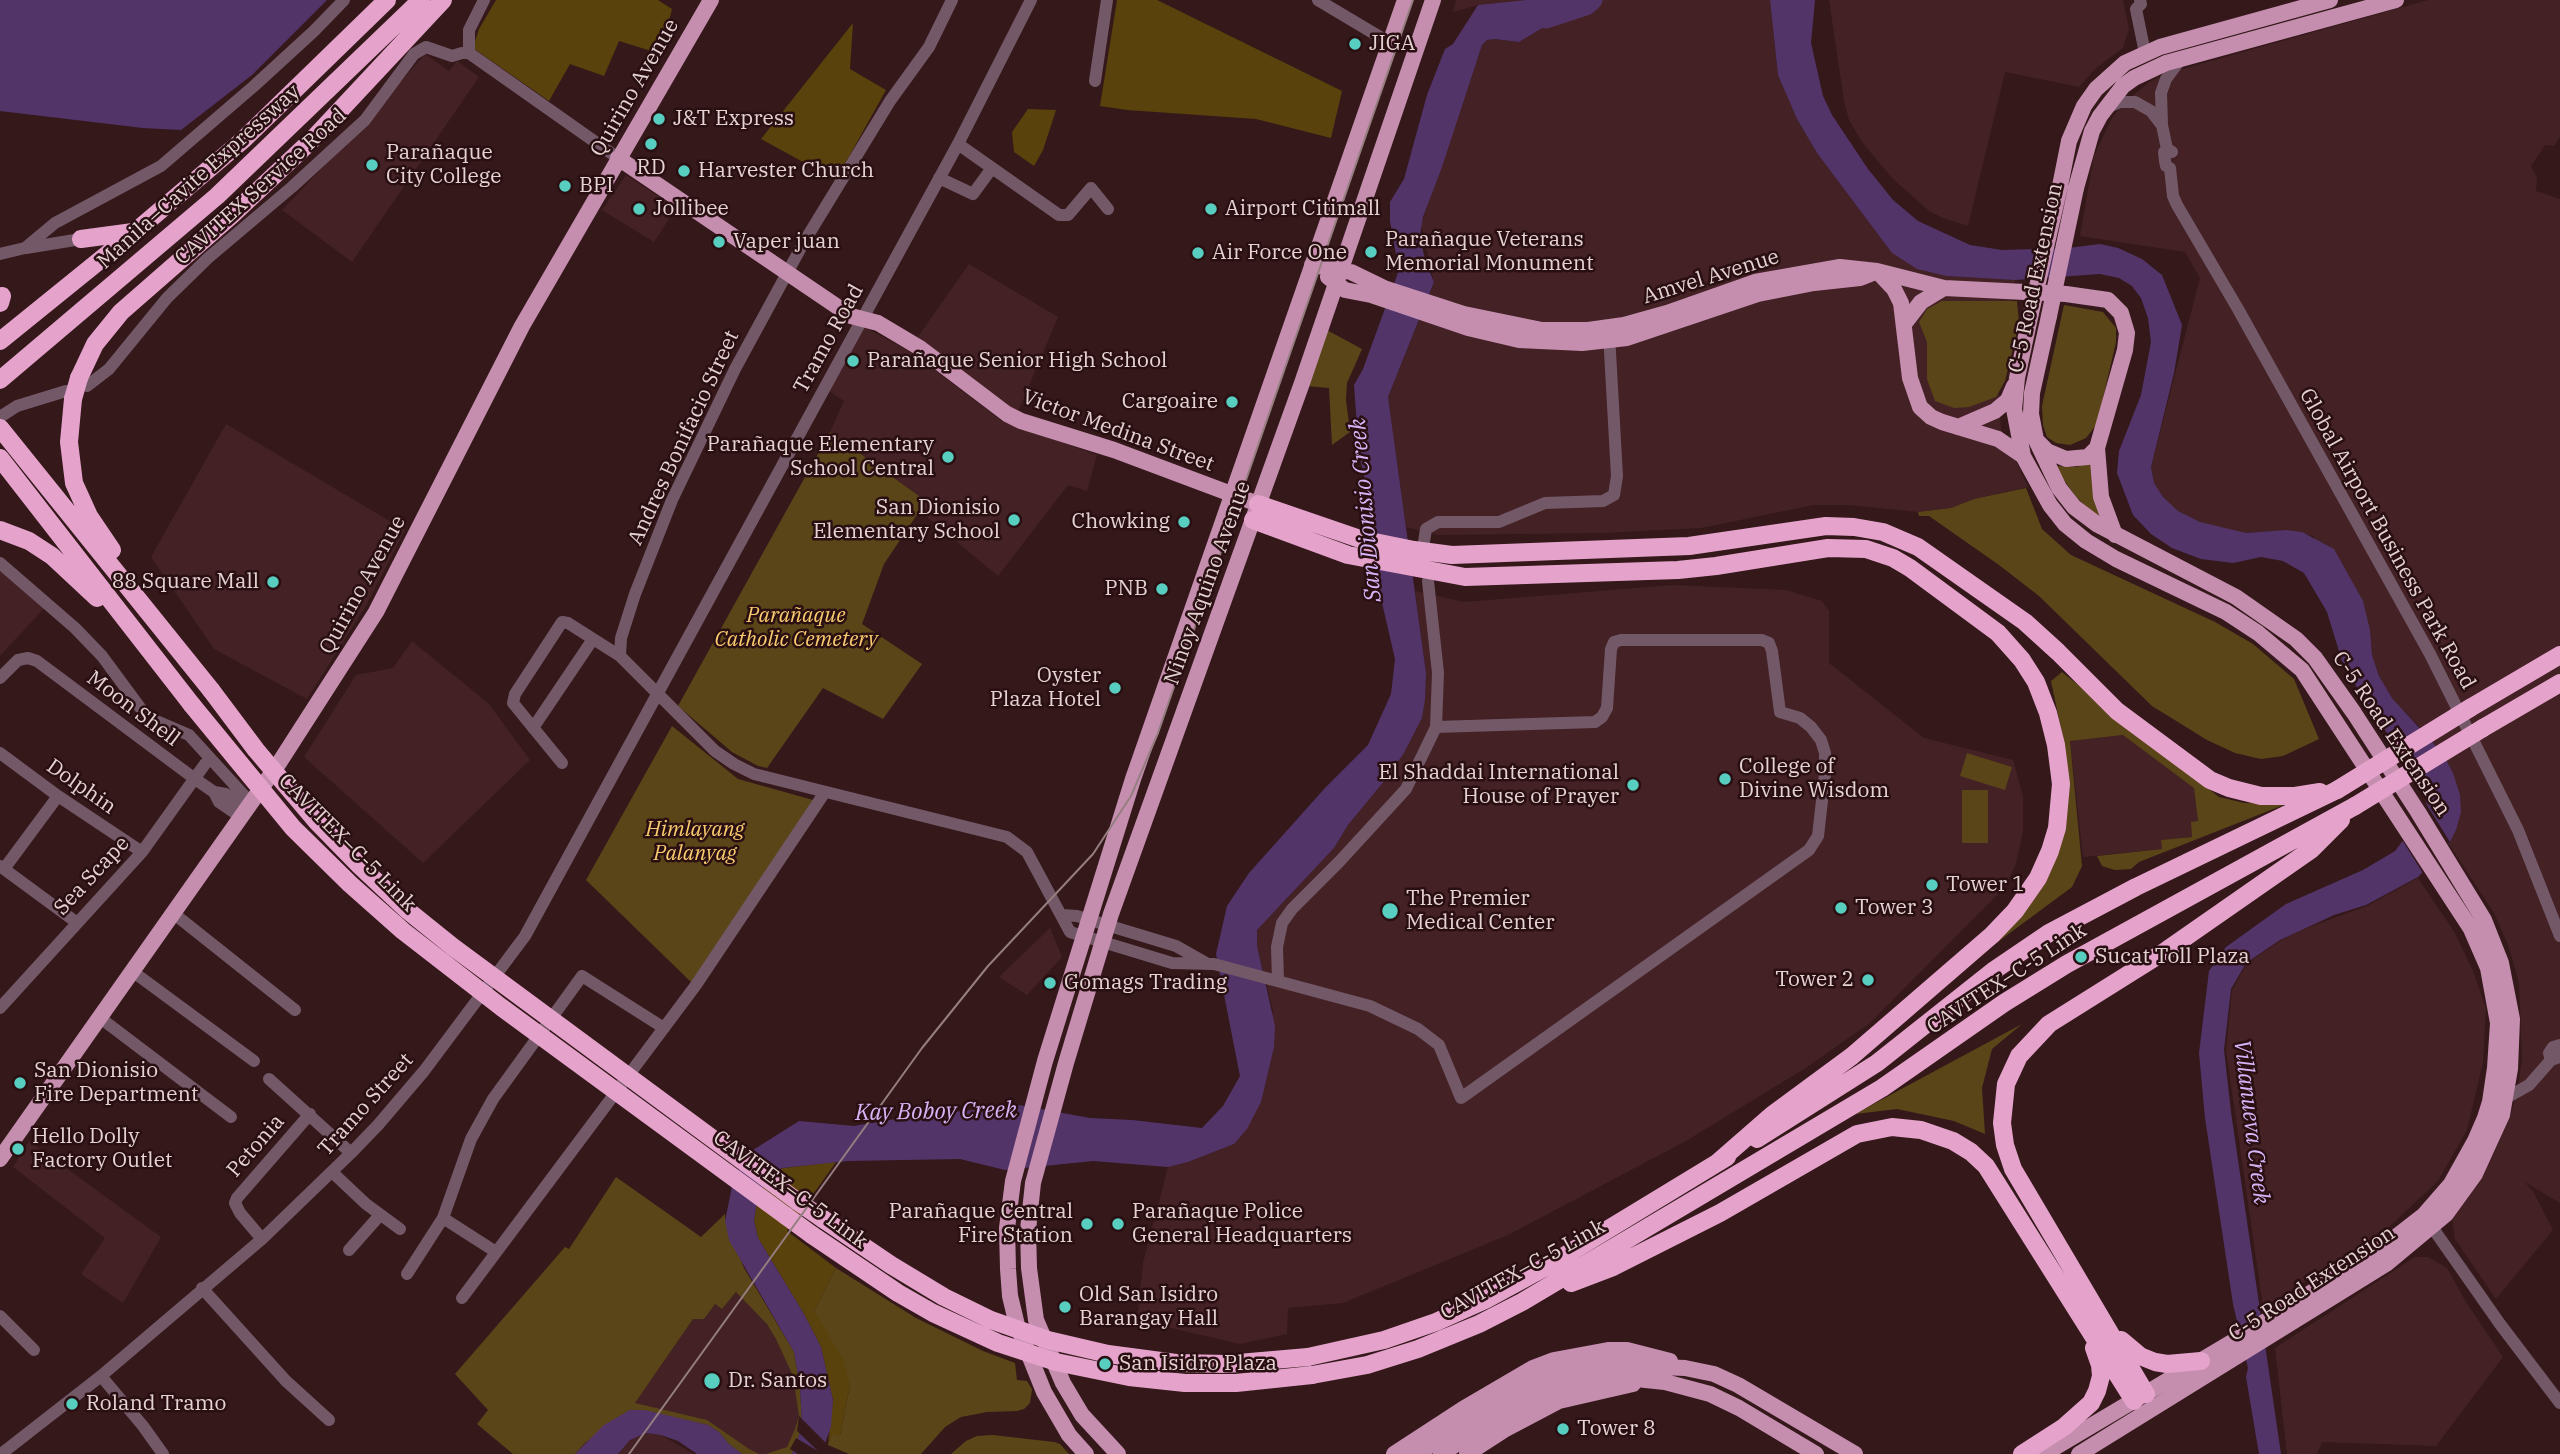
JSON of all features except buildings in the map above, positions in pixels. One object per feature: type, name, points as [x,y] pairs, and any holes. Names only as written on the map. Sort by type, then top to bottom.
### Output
[{"type":"highway","name":"Manila–Cavite Expressway","points":[[0,341],[243,140],[387,0]]},
{"type":"highway","name":"Manila–Cavite Expressway","points":[[0,380],[217,196],[421,0]]},
{"type":"highway","points":[[211,690],[97,529],[80,499],[69,455],[69,419],[76,388],[95,344],[121,312],[232,215],[313,138],[443,0]]},
{"type":"highway","points":[[81,239],[136,231]]},
{"type":"highway","name":"CAVITEX–C-5 Link","points":[[4,433],[211,690],[287,789],[360,866],[407,910],[453,947],[806,1207],[913,1279],[967,1309],[1004,1325],[1048,1340],[1152,1361],[1255,1363],[1308,1357],[1384,1340],[1423,1327],[1485,1300],[1551,1264],[1856,1078],[1993,971],[2049,933],[2136,887],[2337,790],[2560,655]]},
{"type":"highway","name":"CAVITEX–C-5 Link","points":[[0,458],[192,705],[293,828],[350,884],[455,973],[766,1202],[907,1298],[949,1321],[1037,1357],[1098,1372],[1154,1381],[1210,1384],[1312,1375],[1367,1365],[1418,1349],[1479,1324],[1522,1302],[1882,1088],[2004,1003],[2067,964],[2355,806],[2560,682]]},
{"type":"highway","points":[[1256,512],[1360,538],[1466,556],[1689,546],[1826,526],[1883,532],[1918,547],[2025,622],[2131,723],[2210,780],[2261,796],[2295,796],[2337,790]]},
{"type":"highway","points":[[1256,512],[1336,551],[1422,575],[1486,577],[1678,570],[1828,548],[1866,549],[1901,562],[1979,617],[2012,646],[2036,682],[2046,705],[2056,745],[2060,800],[2057,828],[2050,851],[2026,897],[1992,935],[1930,990],[1852,1056],[1772,1115],[1717,1163]]},
{"type":"highway","points":[[0,530],[40,548],[68,570],[98,599],[192,705]]},
{"type":"highway","points":[[2140,1397],[2107,1326],[2008,1157],[2002,1123],[2009,1075],[2026,1046],[2049,1024],[2167,950],[2312,849],[2355,806]]},
{"type":"highway","points":[[1522,1302],[1613,1267],[1669,1240],[1850,1137],[1872,1129],[1901,1127],[1921,1130],[1943,1136],[1971,1152],[1986,1166],[2084,1322],[2140,1397]]},
{"type":"highway","points":[[2022,1454],[2072,1421],[2091,1403],[2097,1391],[2101,1376],[2100,1365],[2084,1322]]},
{"type":"highway","points":[[2107,1326],[2125,1345],[2150,1361],[2167,1364],[2201,1361]]},
{"type":"main road","name":"Quirino Avenue","points":[[0,1159],[247,810],[376,612],[522,326],[711,0]]},
{"type":"main road","name":"Ninoy Aquino Avenue","points":[[1086,1454],[1069,1435],[1044,1392],[1017,1325],[1010,1296],[1007,1228],[1013,1181],[1035,1096],[1088,919],[1180,639],[1405,0]]},
{"type":"main road","name":"Ninoy Aquino Avenue","points":[[1118,1454],[1082,1415],[1063,1383],[1036,1320],[1031,1292],[1028,1230],[1034,1183],[1107,925],[1256,512],[1433,0]]},
{"type":"main road","name":"C-5 Road Extension","points":[[2044,1454],[2234,1341],[2277,1323],[2386,1264],[2432,1227],[2458,1199],[2475,1174],[2496,1131],[2506,1098],[2512,1019],[2505,976],[2489,930],[2444,851],[2337,688],[2315,658],[2296,639],[2236,597],[2115,535],[2074,507],[2059,488],[2036,440],[2031,414],[2032,393],[2049,316],[2068,187],[2069,141],[2084,106],[2111,73],[2146,52],[2330,0]]},
{"type":"main road","name":"C-5 Road Extension","points":[[2079,1454],[2238,1358],[2277,1323],[2379,1251],[2424,1215],[2451,1184],[2475,1141],[2490,1102],[2498,1044],[2498,1023],[2488,968],[2471,929],[2302,670],[2258,633],[2227,612],[2116,559],[2086,541],[2065,524],[2050,505],[2023,456],[2014,409],[2017,378],[2031,313],[2068,187],[2092,131],[2123,86],[2157,66],[2396,0]]},
{"type":"main road","name":"Victor Medina Street","points":[[618,158],[851,316],[878,323],[920,348],[996,407],[1021,421],[1114,450],[1233,494],[1256,512]]},
{"type":"main road","name":"Amvel Avenue","points":[[1312,265],[1338,276],[1345,290],[1378,291],[1468,328],[1519,340],[1574,343],[1609,335],[1647,332],[1758,294],[1814,283],[1860,278],[1877,271]]},
{"type":"main road","points":[[1877,271],[1944,288],[2089,296],[2108,300],[2118,308],[2126,326],[2126,343],[2097,448],[2101,497],[2115,535]]},
{"type":"main road","points":[[1877,271],[1897,294],[1904,324],[1909,371],[1917,402],[1931,417],[1956,428],[1997,439],[2023,456]]},
{"type":"main road","points":[[1904,324],[1922,302],[1944,288]]},
{"type":"main road","points":[[1956,428],[1986,416],[2003,405],[2008,400],[2017,378]]},
{"type":"main road","points":[[2036,440],[2052,454],[2066,459],[2088,457],[2097,448]]},
{"type":"main road","points":[[1010,1296],[1031,1292]]},
{"type":"main road","points":[[1394,1454],[1534,1368],[1570,1355],[1627,1350],[1662,1357],[1685,1368]]},
{"type":"main road","points":[[1441,1454],[1531,1400],[1589,1373],[1614,1365],[1685,1368],[1714,1374],[1738,1385],[1855,1454]]},
{"type":"main road","points":[[1417,1454],[1466,1421],[1562,1372],[1650,1380],[1694,1388],[1725,1401],[1816,1454]]},
{"type":"main road","points":[[1467,1454],[1504,1430],[1559,1401],[1650,1380]]},
{"type":"main road","points":[[1044,1392],[1063,1383]]},
{"type":"main road","points":[[1406,1454],[1418,1437]]},
{"type":"street","points":[[26,248],[55,223],[161,166],[254,86],[344,0]]},
{"type":"street","points":[[469,53],[469,30],[484,0]]},
{"type":"street","name":"Andres Bonifacio Street","points":[[620,656],[621,638],[635,594],[672,500],[735,369],[787,271],[890,101],[929,47],[952,0]]},
{"type":"street","name":"Tramo Road","points":[[656,694],[958,144],[1031,0]]},
{"type":"street","points":[[1095,82],[1107,0]]},
{"type":"street","points":[[1318,0],[1390,43]]},
{"type":"street","points":[[2135,3],[2146,52]]},
{"type":"street","name":"CAVITEX Service Road","points":[[0,417],[18,406],[76,388],[109,369],[167,299],[208,258],[292,187],[365,120],[414,54],[426,47],[452,57],[462,52],[469,53]]},
{"type":"street","name":"Victor Medina Street","points":[[469,53],[618,158]]},
{"type":"street","name":"Global Airport Business Park Road","points":[[2181,59],[2162,86],[2162,125],[2167,149],[2164,157],[2166,166],[2170,168],[2172,196],[2430,654],[2518,830],[2560,936]]},
{"type":"street","points":[[2106,108],[2120,102],[2135,102],[2151,111],[2162,125]]},
{"type":"street","points":[[958,144],[1059,215],[1068,215],[1091,188],[1108,209]]},
{"type":"street","points":[[939,178],[973,194],[992,168]]},
{"type":"street","points":[[0,254],[81,239]]},
{"type":"street","points":[[1419,546],[1426,529],[1438,522],[1499,522],[1545,503],[1602,501],[1614,495],[1617,482],[1609,335]]},
{"type":"street","points":[[0,564],[75,628],[102,656],[147,717],[189,735],[247,810]]},
{"type":"street","points":[[1273,979],[1279,934],[1286,916],[1406,789],[1436,727],[1438,673],[1422,575]]},
{"type":"street","points":[[562,763],[513,703],[513,699],[562,622],[568,623],[620,656],[715,751],[734,764],[754,774],[1007,837],[1027,852],[1070,932],[1172,963],[1210,963]]},
{"type":"street","points":[[533,727],[593,639]]},
{"type":"street","points":[[1062,915],[1077,916],[1176,946],[1210,963],[1370,1006],[1429,1035],[1439,1045],[1461,1098],[1809,850],[1818,836],[1825,753],[1821,740],[1811,727],[1800,718],[1780,712],[1772,651],[1769,643],[1762,640],[1614,642],[1611,649],[1607,708],[1595,723],[1436,727]]},
{"type":"street","name":"Moon Shell","points":[[0,678],[18,660],[28,658],[37,661],[214,792],[219,802],[247,810]]},
{"type":"street","name":"Tramo Street","points":[[1,1454],[100,1376],[262,1239],[379,1125],[424,1071],[525,936],[656,694]]},
{"type":"street","name":"Dolphin","points":[[0,753],[58,796],[142,852]]},
{"type":"street","name":"Sea Scape","points":[[0,1008],[5,991],[76,922],[142,852],[205,764]]},
{"type":"street","points":[[462,1298],[696,985],[825,792]]},
{"type":"street","points":[[58,796],[2,868],[76,922]]},
{"type":"street","points":[[173,913],[295,1010]]},
{"type":"street","points":[[132,971],[254,1061]]},
{"type":"street","points":[[407,1274],[443,1218],[471,1139],[493,1099],[582,976],[664,1028]]},
{"type":"street","points":[[99,1017],[230,1117]]},
{"type":"street","points":[[2506,1098],[2529,1085],[2555,1059],[2549,1053],[2553,1047],[2560,1045]]},
{"type":"street","points":[[269,1079],[351,1153]]},
{"type":"street","name":"Petonia","points":[[262,1239],[235,1203],[310,1114]]},
{"type":"street","points":[[332,1172],[380,1215],[400,1229]]},
{"type":"street","points":[[349,1250],[380,1215]]},
{"type":"street","points":[[443,1218],[496,1252]]},
{"type":"street","points":[[2432,1227],[2560,1403]]},
{"type":"street","points":[[202,1288],[286,1381],[328,1420]]},
{"type":"street","points":[[0,1316],[34,1350]]},
{"type":"street","points":[[100,1376],[163,1454]]},
{"type":"shaded area","points":[[0,0],[327,0],[252,75],[181,130],[0,111]]},
{"type":"shaded area","points":[[496,0],[658,0],[672,9],[661,54],[619,41],[604,76],[570,64],[549,101],[473,48],[479,29]]},
{"type":"shaded area","points":[[1117,0],[1157,0],[1342,91],[1331,138],[1256,119],[1100,106]]},
{"type":"shaded area","points":[[1456,0],[1526,0],[1478,5],[1453,12]]},
{"type":"shaded area","points":[[1526,0],[1589,0],[1519,42],[1495,39],[1487,40],[1482,45],[1423,217],[1420,235],[1425,261],[1434,282],[1388,397],[1426,673],[1422,718],[1404,753],[1348,825],[1334,848],[1257,930],[1257,946],[1275,1026],[1274,1047],[1261,1102],[1247,1129],[1234,1144],[1168,1167],[1093,1161],[1005,1170],[960,1159],[848,1161],[782,1168],[767,1181],[758,1195],[754,1221],[758,1238],[821,1347],[833,1400],[831,1427],[821,1454],[792,1454],[802,1427],[800,1387],[794,1352],[729,1240],[725,1221],[734,1177],[753,1150],[799,1121],[854,1126],[907,1117],[1019,1105],[1090,1118],[1202,1128],[1223,1106],[1240,1076],[1216,954],[1227,906],[1249,873],[1325,788],[1368,745],[1391,694],[1395,659],[1370,551],[1372,511],[1359,454],[1354,385],[1363,369],[1399,270],[1390,221],[1390,202],[1404,179],[1427,95],[1445,49],[1453,44],[1478,5]]},
{"type":"shaded area","points":[[1589,0],[1770,0],[1778,75],[1797,119],[1817,153],[1892,253],[1946,276],[2015,280],[1998,385],[2001,429],[2028,487],[1974,499],[1951,508],[1918,512],[1849,505],[1814,505],[1701,528],[1602,533],[1437,535],[1406,527],[1388,397],[1434,283],[1421,225],[1482,45],[1487,40],[1495,39],[1519,42]]},
{"type":"shaded area","points":[[1770,0],[1815,0],[1811,43],[1823,96],[1832,115],[1868,169],[1893,200],[1918,221],[1970,245],[2002,250],[2100,244],[2118,248],[2142,259],[2162,275],[2182,325],[2174,373],[2151,467],[2154,483],[2163,497],[2178,511],[2200,522],[2246,533],[2286,530],[2302,532],[2334,549],[2363,601],[2370,630],[2372,655],[2379,676],[2392,698],[2443,754],[2453,773],[2460,795],[2461,812],[2456,830],[2449,844],[2418,877],[2366,905],[2334,915],[2280,940],[2246,963],[2231,989],[2224,1050],[2281,1454],[2259,1454],[2246,1377],[2248,1368],[2233,1304],[2205,1118],[2199,1053],[2209,971],[2226,947],[2286,904],[2363,870],[2395,851],[2420,818],[2427,792],[2360,693],[2342,661],[2327,612],[2304,573],[2283,561],[2261,557],[2233,563],[2201,559],[2172,548],[2151,534],[2133,515],[2117,473],[2119,451],[2141,395],[2151,342],[2148,318],[2141,298],[2132,286],[2119,278],[2100,274],[2015,280],[1946,276],[1917,269],[1892,253],[1817,153],[1797,119],[1778,75]]},
{"type":"shaded area","points":[[1829,0],[2123,0],[2129,29],[2123,48],[2096,68],[2079,87],[2005,72],[1968,226],[1929,211],[1892,178],[1862,142],[1849,120],[1844,101]]},
{"type":"shaded area","points":[[2428,0],[2560,0],[2560,137],[2554,146],[2545,145],[2531,166],[2537,178],[2536,191],[2560,199],[2560,1203],[2525,1182],[2534,1193],[2553,1230],[2496,1299],[2455,1239],[2452,1218],[2491,1160],[2510,1117],[2522,1059],[2519,983],[2509,947],[2494,913],[2449,844],[2456,830],[2430,738],[2392,698],[2379,676],[2372,655],[2370,630],[2313,536],[2286,530],[2246,533],[2228,531],[2178,511],[2163,497],[2154,483],[2151,467],[2200,278],[2185,252],[2080,236],[2094,156],[2112,118],[2125,102],[2148,83],[2165,74]]},
{"type":"shaded area","points":[[853,23],[850,69],[886,90],[836,180],[761,139]]},
{"type":"shaded area","name":"Parañaque City College","points":[[425,54],[449,71],[457,61],[479,77],[352,262],[282,210],[363,125]]},
{"type":"shaded area","points":[[1028,109],[1056,110],[1043,150],[1034,166],[1014,152],[1012,132]]},
{"type":"shaded area","name":"Jollibee","points":[[626,175],[676,208],[654,242],[602,210]]},
{"type":"shaded area","points":[[969,264],[1058,317],[1018,412],[917,338]]},
{"type":"shaded area","name":"Parañaque Elementary School Central","points":[[861,325],[912,353],[1002,421],[1097,455],[1087,491],[1068,485],[998,576],[920,511],[926,501],[830,432],[844,401],[826,389]]},
{"type":"shaded area","name":"88 Square Mall","points":[[226,424],[405,530],[366,606],[307,699],[214,649],[151,557]]},
{"type":"shaded area","points":[[1,571],[46,606],[0,656],[0,573]]},
{"type":"shaded area","points":[[1674,585],[1786,590],[1822,601],[1829,611],[1829,663],[1924,738],[2013,760],[2023,796],[2023,831],[2016,864],[2005,887],[1870,1023],[1804,1069],[1686,1141],[1508,1235],[1343,1303],[1288,1308],[1287,1334],[1240,1344],[1137,1320],[1143,1263],[1168,1167],[1234,1144],[1273,1011],[1257,946],[1257,930],[1334,848],[1348,825],[1404,753],[1422,718],[1426,673],[1415,591],[1464,602]]},
{"type":"shaded area","points":[[412,641],[489,704],[530,760],[423,863],[304,757],[356,675],[393,668]]},
{"type":"shaded area","points":[[2123,735],[2194,787],[2198,821],[2192,837],[2162,840],[2162,849],[2083,857],[2070,741]]},
{"type":"shaded area","points":[[2418,878],[2455,933],[2473,971],[2486,1008],[2483,1062],[2467,1130],[2438,1181],[2375,1240],[2263,1307],[2226,1050],[2232,990],[2247,963],[2280,941],[2301,930],[2367,906]]},
{"type":"shaded area","points":[[1050,928],[1062,957],[1027,995],[999,977]]},
{"type":"shaded area","points":[[29,1141],[161,1237],[123,1303],[81,1274],[105,1238],[13,1167]]},
{"type":"shaded area","points":[[836,1162],[787,1231],[836,1268],[814,1311],[843,1359],[850,1385],[840,1435],[832,1434],[828,1445],[833,1400],[821,1347],[758,1238],[754,1221],[758,1195],[767,1181],[783,1168]]},
{"type":"shaded area","points":[[2415,1257],[2428,1257],[2447,1268],[2503,1357],[2436,1446],[2322,1442],[2317,1454],[2287,1454],[2275,1348]]},
{"type":"shaded area","points":[[738,1290],[792,1346],[802,1427],[792,1454],[742,1454],[630,1410],[693,1319],[715,1304],[722,1309]]},
{"type":"shaded area","points":[[630,1410],[645,1410],[708,1425],[742,1454],[697,1454],[678,1441],[646,1433],[630,1440],[618,1454],[575,1454],[604,1425]]},
{"type":"shaded area","points":[[646,1433],[661,1435],[694,1454],[618,1454],[630,1440]]},
{"type":"green space","points":[[1942,301],[2017,301],[2019,323],[2005,381],[1996,397],[1969,407],[1954,408],[1935,401],[1927,379],[1927,342],[1919,322],[1927,309]]},
{"type":"green space","points":[[2064,305],[2103,312],[2116,328],[2116,342],[2097,424],[2086,438],[2070,445],[2056,443],[2047,437],[2042,406]]},
{"type":"green space","points":[[1325,329],[1362,349],[1347,383],[1350,432],[1332,445],[1329,388],[1306,386]]},
{"type":"green space","name":"Parañaque Catholic Cemetery","points":[[830,432],[926,501],[884,564],[862,624],[922,664],[883,719],[823,688],[767,768],[732,752],[678,706]]},
{"type":"green space","points":[[2093,460],[2101,520],[2077,498],[2055,468],[2077,467]]},
{"type":"green space","points":[[2026,488],[2042,529],[2071,555],[2215,622],[2253,644],[2294,679],[2319,739],[2283,756],[2261,759],[2235,753],[2207,740],[2152,706],[2039,596],[1929,516],[1919,516],[1918,512],[1951,508],[1974,499]]},
{"type":"green space","points":[[2062,672],[2219,797],[2244,803],[2286,804],[2139,862],[2131,869],[2115,870],[2102,866],[2097,856],[2162,849],[2161,840],[2192,837],[2191,822],[2198,821],[2194,788],[2123,735],[2070,741],[2082,866],[2072,887],[1995,944],[2045,883],[2068,792],[2063,738],[2051,681]]},
{"type":"green space","name":"Himlayang Palanyag","points":[[672,726],[738,779],[813,800],[692,983],[586,880]]},
{"type":"green space","points":[[1967,753],[2012,767],[2005,790],[1960,776]]},
{"type":"green space","points":[[1962,790],[1988,790],[1988,843],[1962,843]]},
{"type":"green space","points":[[2022,1024],[1992,1049],[1982,1088],[1985,1134],[1954,1121],[1897,1109],[1855,1114]]},
{"type":"green space","points":[[616,1177],[701,1237],[725,1214],[725,1221],[744,1268],[794,1352],[800,1387],[802,1427],[792,1454],[766,1454],[787,1447],[795,1429],[799,1416],[793,1376],[767,1324],[736,1292],[722,1309],[715,1304],[704,1319],[693,1319],[635,1403],[707,1420],[759,1454],[742,1454],[708,1425],[640,1410],[630,1410],[585,1443],[575,1454],[513,1454],[477,1424],[488,1410],[455,1374],[565,1247],[569,1249]]},
{"type":"green space","points":[[836,1268],[916,1318],[983,1351],[1015,1363],[1017,1380],[1027,1381],[1032,1389],[1030,1403],[1017,1411],[987,1412],[961,1417],[945,1427],[921,1454],[849,1454],[828,1445],[832,1433],[840,1435],[850,1385],[814,1311]]},
{"type":"green space","points":[[993,1435],[1054,1442],[1060,1444],[1069,1454],[951,1454],[966,1441],[977,1436]]},
{"type":"pier","points":[[2425,802],[2450,842],[2424,875],[2401,838]]},
{"type":"pier","points":[[799,1416],[828,1445],[822,1454],[798,1454],[790,1449],[796,1438],[818,1451],[797,1431]]},
{"type":"waterway","name":"San Dionisio Creek","points":[[1546,19],[1586,6],[1593,0]]},
{"type":"tram line","points":[[629,1454],[922,1048],[988,966],[1093,854],[1131,796],[1158,733],[1413,0]]},
{"type":"place","name":"JIGA","points":[[1355,44]]},
{"type":"place","name":"J&T Express","points":[[659,119]]},
{"type":"place","name":"RD","points":[[651,144]]},
{"type":"place","name":"Parañaque City College","points":[[372,165]]},
{"type":"place","name":"Harvester Church","points":[[684,171]]},
{"type":"place","name":"BPI","points":[[565,186]]},
{"type":"place","name":"Jollibee","points":[[639,209]]},
{"type":"place","name":"Airport Citimall","points":[[1211,209]]},
{"type":"place","name":"Vaper juan","points":[[719,242]]},
{"type":"place","name":"Parañaque Veterans Memorial Monument","points":[[1371,252]]},
{"type":"place","name":"Air Force One","points":[[1198,253]]},
{"type":"place","name":"Parañaque Senior High School","points":[[853,361]]},
{"type":"place","name":"Cargoaire","points":[[1232,402]]},
{"type":"place","name":"Parañaque Elementary School Central","points":[[948,457]]},
{"type":"place","name":"San Dionisio Elementary School","points":[[1014,520]]},
{"type":"place","name":"Chowking","points":[[1184,522]]},
{"type":"place","name":"88 Square Mall","points":[[273,582]]},
{"type":"place","name":"PNB","points":[[1162,589]]},
{"type":"place","name":"Oyster Plaza Hotel","points":[[1115,688]]},
{"type":"place","name":"College of Divine Wisdom","points":[[1725,779]]},
{"type":"place","name":"El Shaddai International House of Prayer","points":[[1633,785]]},
{"type":"place","name":"Tower 1","points":[[1932,885]]},
{"type":"place","name":"Tower 3","points":[[1841,908]]},
{"type":"place","name":"The Premier Medical Center","points":[[1390,911]]},
{"type":"place","name":"Sucat Toll Plaza","points":[[2081,957]]},
{"type":"place","name":"Tower 2","points":[[1868,980]]},
{"type":"place","name":"Gomags Trading","points":[[1050,983]]},
{"type":"place","name":"San Dionisio Fire Department","points":[[20,1083]]},
{"type":"place","name":"Hello Dolly Factory Outlet","points":[[18,1149]]},
{"type":"place","name":"Parañaque Central Fire Station","points":[[1087,1224]]},
{"type":"place","name":"Parañaque Police General Headquarters","points":[[1118,1224]]},
{"type":"place","name":"Old San Isidro Barangay Hall","points":[[1065,1307]]},
{"type":"place","name":"San Isidro Plaza","points":[[1105,1364]]},
{"type":"place","name":"Dr. Santos","points":[[712,1381]]},
{"type":"place","name":"Roland Tramo","points":[[72,1404]]},
{"type":"place","name":"Tower 8","points":[[1563,1429]]},
{"type":"water label","name":"Kay Boboy Creek","points":[[936,1112]]},
{"type":"water label","name":"Villanueva Creek","points":[[2251,1122]]}]
